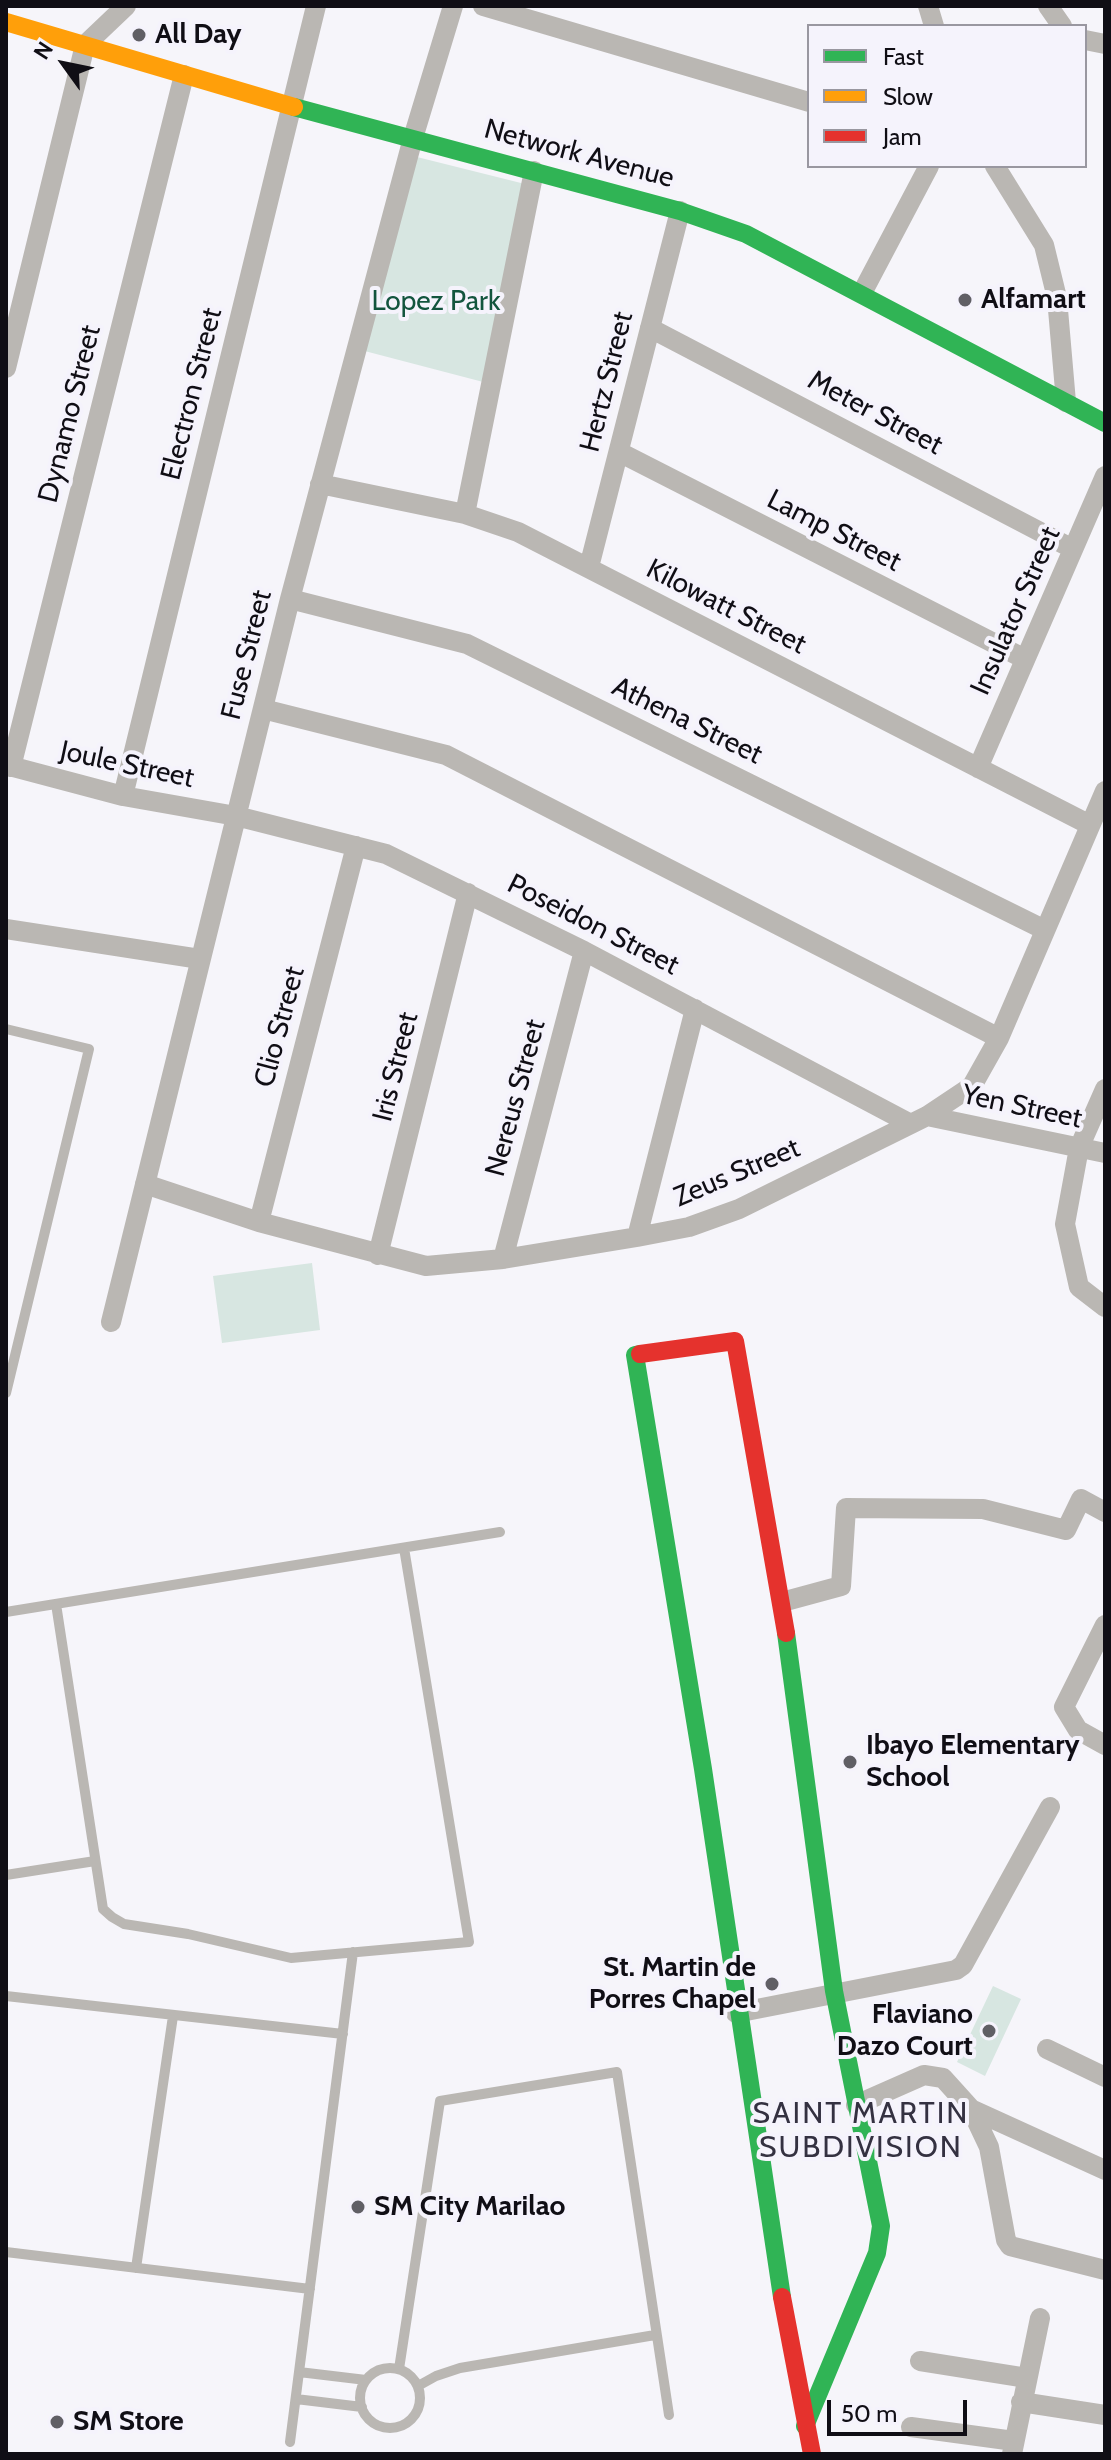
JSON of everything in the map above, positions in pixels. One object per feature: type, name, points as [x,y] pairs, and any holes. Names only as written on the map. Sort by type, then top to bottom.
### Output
[{"type":"street","points":[[6,368],[85,45],[126,6]]},
{"type":"street","name":"Electron Street","points":[[123,796],[316,6]]},
{"type":"street","name":"Fuse Street","points":[[111,1322],[290,599],[413,138],[453,6]]},
{"type":"street","points":[[483,6],[807,101]]},
{"type":"street","points":[[1048,6],[1061,24]]},
{"type":"street","name":"Network Avenue","points":[[6,22],[291,106],[680,211],[746,234],[1105,423]]},
{"type":"street","name":"Dynamo Street","points":[[8,766],[184,75]]},
{"type":"street","points":[[862,293],[928,168]]},
{"type":"street","points":[[996,168],[1044,245],[1057,298],[1066,402]]},
{"type":"street","points":[[465,514],[534,171]]},
{"type":"street","name":"Hertz Street","points":[[589,567],[680,211]]},
{"type":"street","name":"Meter Street","points":[[650,328],[1073,549]]},
{"type":"street","name":"Lamp Street","points":[[619,452],[1025,659]]},
{"type":"street","name":"Insulator Street","points":[[978,768],[1105,476]]},
{"type":"street","name":"Kilowatt Street","points":[[320,484],[465,514],[518,532],[1090,825]]},
{"type":"street","name":"Athena Street","points":[[290,599],[467,644],[1045,930]]},
{"type":"street","points":[[263,709],[446,755],[999,1038]]},
{"type":"street","name":"Joule Street","points":[[8,766],[123,796],[236,816]]},
{"type":"street","name":"Zeus Street","points":[[145,1184],[259,1222],[426,1266],[503,1259],[637,1237],[689,1227],[739,1209],[918,1120],[972,1086],[999,1038],[1105,791]]},
{"type":"street","name":"Poseidon Street","points":[[236,816],[386,854],[918,1120]]},
{"type":"street","name":"Clio Street","points":[[259,1222],[356,846]]},
{"type":"street","name":"Iris Street","points":[[378,1255],[468,893]]},
{"type":"street","points":[[6,929],[200,959]]},
{"type":"street","name":"Nereus Street","points":[[503,1259],[584,951]]},
{"type":"street","points":[[637,1237],[695,1009]]},
{"type":"street","points":[[1105,1089],[1079,1148],[1065,1224],[1079,1287],[1105,1307]]},
{"type":"street","name":"Yen Street","points":[[918,1120],[1105,1153]]},
{"type":"street","points":[[805,2426],[880,2240],[881,2226],[834,1991],[782,1602],[735,1341],[635,1355],[703,1769],[736,2013],[805,2426],[812,2454]]},
{"type":"street","points":[[782,1602],[841,1586],[846,1508],[983,1509],[1066,1530],[1081,1499],[1105,1512]]},
{"type":"street","points":[[1105,1625],[1064,1707],[1078,1730],[1105,1745]]},
{"type":"street","points":[[736,2013],[834,1991],[947,1972],[963,1965],[1050,1807]]},
{"type":"street","points":[[1047,2049],[1105,2077]]},
{"type":"street","points":[[856,2105],[924,2075],[934,2074],[943,2078],[971,2109],[989,2147],[1006,2240],[1010,2246],[1105,2270]]},
{"type":"street","points":[[971,2109],[1105,2170]]},
{"type":"street","points":[[911,2427],[1013,2448],[1040,2318]]},
{"type":"street","points":[[920,2361],[1027,2378]]},
{"type":"street","points":[[1021,2402],[1105,2415]]},
{"type":"lane","points":[[6,1029],[89,1049],[6,1393]]},
{"type":"lane","points":[[6,1612],[500,1532]]},
{"type":"lane","points":[[56,1604],[103,1909],[124,1924],[188,1934],[291,1958],[469,1942],[404,1548]]},
{"type":"lane","points":[[6,1875],[95,1861]]},
{"type":"lane","points":[[290,2442],[353,1952]]},
{"type":"lane","points":[[6,1996],[343,2034]]},
{"type":"lane","points":[[136,2268],[173,2016]]},
{"type":"lane","points":[[399,2369],[440,2101],[617,2072],[669,2415]]},
{"type":"lane","points":[[6,2252],[310,2289]]},
{"type":"lane","points":[[418,2386],[460,2368],[655,2335]]},
{"type":"lane","points":[[381,2369],[399,2369],[418,2386],[420,2396],[415,2414],[400,2426],[381,2426],[373,2422],[362,2407],[360,2397],[366,2380],[381,2369]]},
{"type":"lane","points":[[299,2372],[366,2380]]},
{"type":"lane","points":[[296,2399],[362,2407]]},
{"type":"green space","name":"Lopez Park","points":[[409,155],[525,184],[487,383],[357,349]]},
{"type":"green space","points":[[312,1263],[320,1330],[222,1343],[213,1276]]},
{"type":"green space","name":"Flaviano Dazo Court","points":[[993,1986],[1021,1999],[985,2076],[957,2062]]},
{"type":"traffic: fast","points":[[294,107],[680,211],[746,234],[1105,423]]},
{"type":"traffic: fast","points":[[640,1354],[635,1355],[703,1769],[782,2297]]},
{"type":"traffic: fast","points":[[786,1633],[834,1991],[881,2226],[877,2253],[805,2426]]},
{"type":"traffic: slow","points":[[6,22],[294,107]]},
{"type":"traffic: jam","points":[[640,1354],[735,1341],[786,1633]]},
{"type":"traffic: jam","points":[[782,2297],[812,2454]]},
{"type":"place","name":"All Day","points":[[139,35]]},
{"type":"place","name":"Alfamart","points":[[965,300]]},
{"type":"place","name":"Ibayo Elementary School","points":[[850,1762]]},
{"type":"place","name":"St. Martin de Porres Chapel","points":[[772,1984]]},
{"type":"place","name":"Flaviano Dazo Court","points":[[989,2031]]},
{"type":"place","name":"SM City Marilao","points":[[358,2207]]},
{"type":"place","name":"SM Store","points":[[57,2422]]},
{"type":"district","name":"SAINT MARTIN SUBDIVISION","points":[[861,2131]]}]
